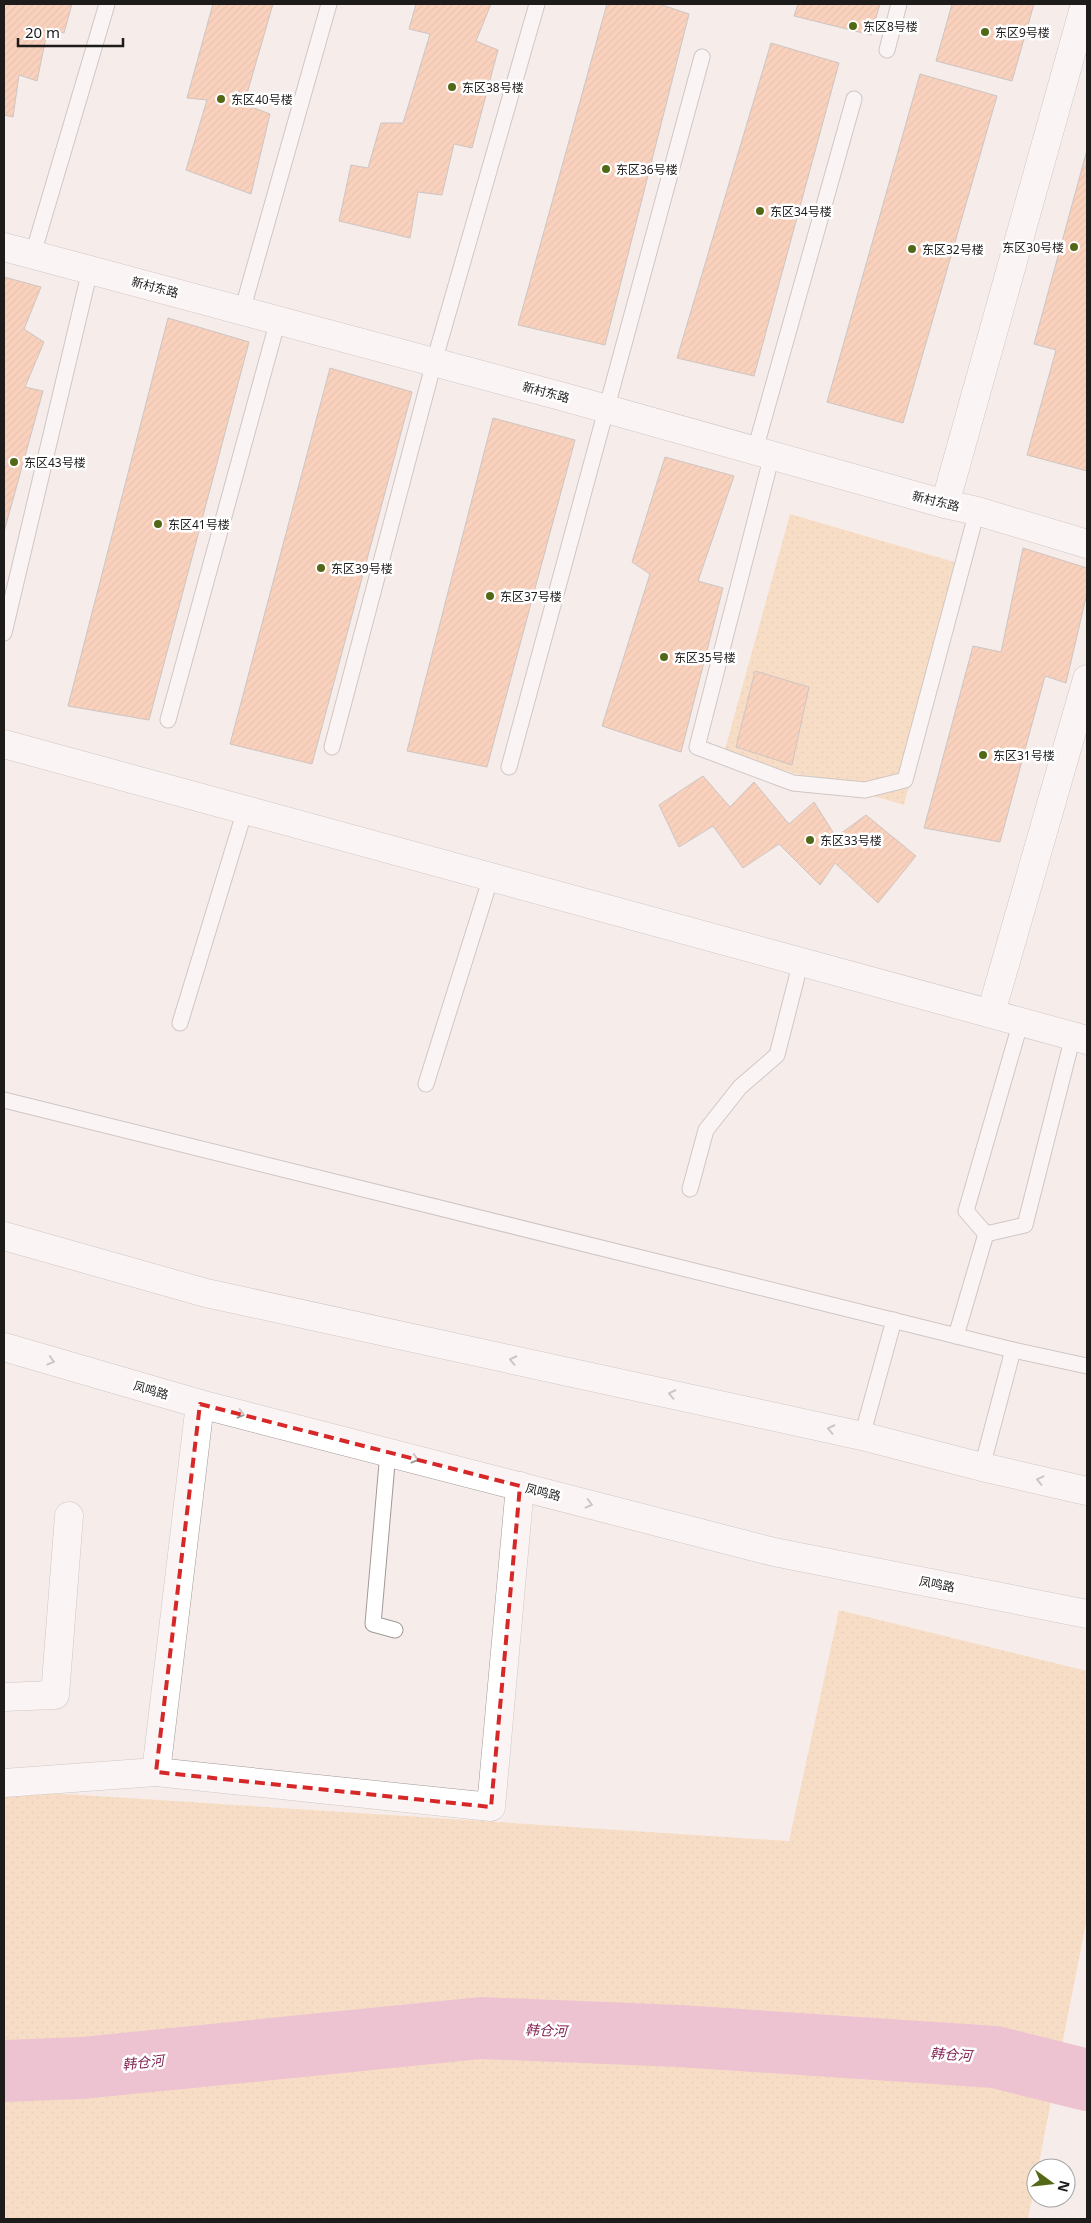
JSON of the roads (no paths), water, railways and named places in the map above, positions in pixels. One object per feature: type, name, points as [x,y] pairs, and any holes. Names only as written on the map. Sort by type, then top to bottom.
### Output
[{"type":"street","points":[[945,504],[1085,4]]},
{"type":"street","name":"新村东路","points":[[4,247],[606,408],[945,504],[977,511],[1087,544]]},
{"type":"street","points":[[991,1013],[1087,679]]},
{"type":"street","points":[[4,744],[1080,1038]]},
{"type":"street","points":[[4,1236],[206,1293],[862,1436],[982,1467],[1087,1491]]},
{"type":"street","name":"凤鸣路","points":[[4,1347],[200,1404],[774,1552],[1087,1614]]},
{"type":"street","points":[[156,1772],[200,1404]]},
{"type":"street","points":[[4,1783],[156,1772],[491,1807],[520,1486]]},
{"type":"street","points":[[4,1697],[55,1695],[68,1516]]},
{"type":"lane","points":[[33,254],[107,4]]},
{"type":"lane","points":[[242,310],[330,4]]},
{"type":"lane","points":[[332,747],[434,362],[537,4]]},
{"type":"lane","points":[[887,50],[900,4]]},
{"type":"lane","points":[[509,767],[702,57]]},
{"type":"lane","points":[[854,99],[763,453],[697,747],[793,783],[865,790],[905,780],[977,511]]},
{"type":"lane","points":[[4,633],[90,270]]},
{"type":"lane","points":[[168,720],[278,320]]},
{"type":"lane","points":[[180,1023],[245,810]]},
{"type":"lane","points":[[426,1084],[491,877]]},
{"type":"lane","points":[[690,1189],[706,1130],[740,1087],[777,1055],[801,961]]},
{"type":"lane","points":[[986,1234],[966,1211],[1021,1021]]},
{"type":"lane","points":[[986,1234],[1025,1225],[1080,1038]]},
{"type":"lane","points":[[4,1100],[956,1336],[1087,1366]]},
{"type":"lane","points":[[956,1336],[986,1234]]},
{"type":"lane","points":[[862,1436],[894,1320]]},
{"type":"lane","points":[[982,1467],[1013,1350]]},
{"type":"lane","points":[[388,1452],[373,1624],[395,1630]]},
{"type":"waterway","name":"韩仓河","points":[[4,2071],[82,2068],[481,2028],[680,2036],[995,2057],[1087,2080]]},
{"type":"place","name":"东区8号楼","points":[[853,26]]},
{"type":"place","name":"东区9号楼","points":[[985,32]]},
{"type":"place","name":"东区38号楼","points":[[452,87]]},
{"type":"place","name":"东区40号楼","points":[[221,99]]},
{"type":"place","name":"东区36号楼","points":[[606,169]]},
{"type":"place","name":"东区34号楼","points":[[760,211]]},
{"type":"place","name":"东区30号楼","points":[[1074,247]]},
{"type":"place","name":"东区32号楼","points":[[912,249]]},
{"type":"place","name":"东区43号楼","points":[[14,462]]},
{"type":"place","name":"东区41号楼","points":[[158,524]]},
{"type":"place","name":"东区39号楼","points":[[321,568]]},
{"type":"place","name":"东区37号楼","points":[[490,596]]},
{"type":"place","name":"东区35号楼","points":[[664,657]]},
{"type":"place","name":"东区31号楼","points":[[983,755]]},
{"type":"place","name":"东区33号楼","points":[[810,840]]}]
